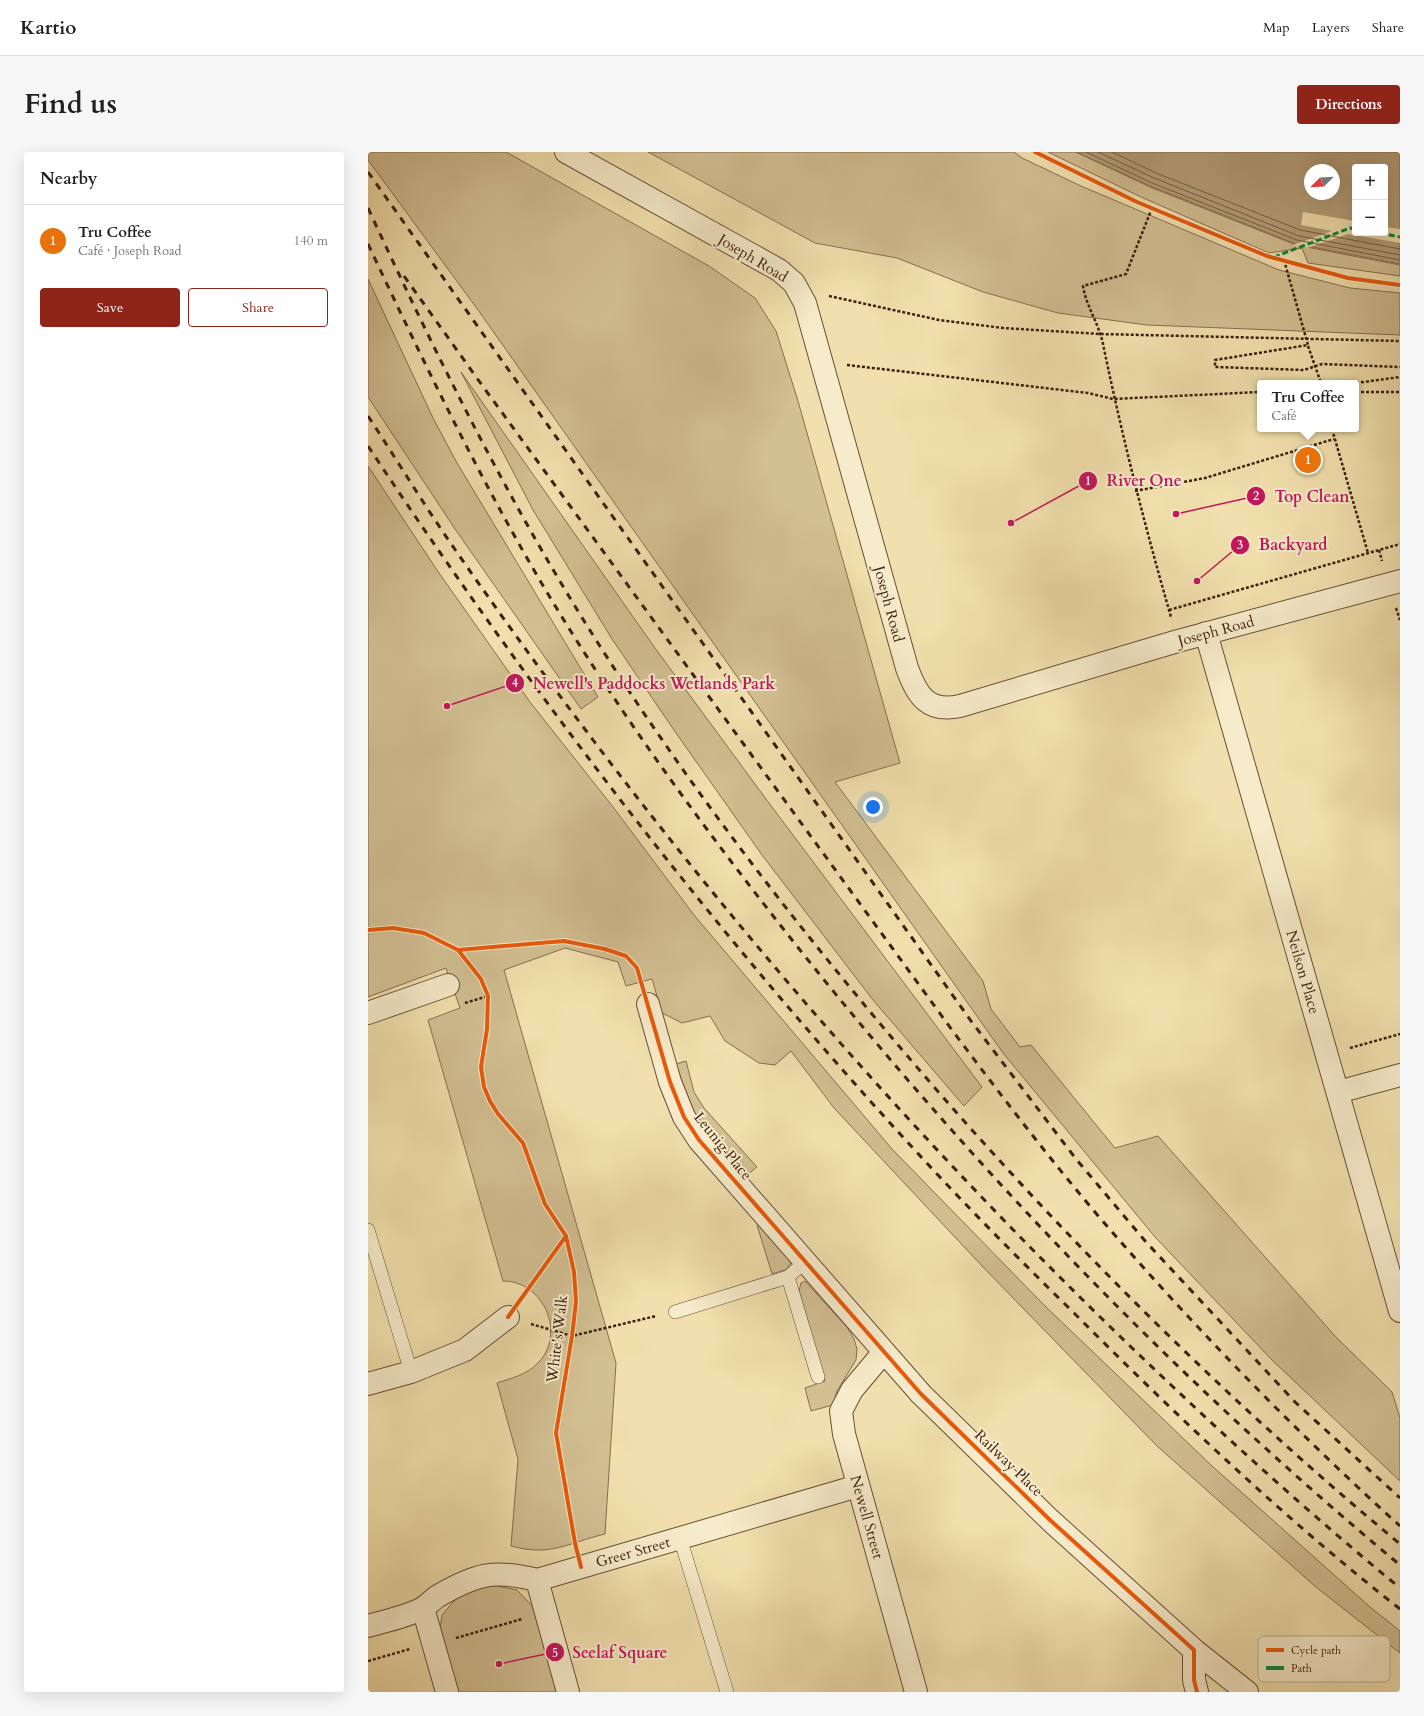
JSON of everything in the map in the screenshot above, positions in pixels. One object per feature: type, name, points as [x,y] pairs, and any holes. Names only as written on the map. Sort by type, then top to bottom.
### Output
[{"type":"street","name":"Joseph Road","points":[[566,152],[784,274],[802,295],[823,362],[907,668],[915,687],[926,701],[942,709],[960,706],[1206,633],[1400,581]]},
{"type":"street","name":"Neilson Place","points":[[1206,633],[1400,1311]]},
{"type":"street","points":[[368,1013],[448,986]]},
{"type":"street","name":"Leunig Place","points":[[648,1004],[670,1082],[684,1117],[699,1140],[820,1280]]},
{"type":"street","points":[[1338,1092],[1400,1075]]},
{"type":"street","name":"Railway Place","points":[[820,1280],[883,1353],[921,1394],[1045,1515],[1194,1650],[1247,1692]]},
{"type":"street","points":[[368,1384],[411,1372],[465,1350],[508,1317]]},
{"type":"street","name":"Newell Street","points":[[883,1353],[852,1390],[841,1411],[844,1434],[916,1692]]},
{"type":"street","name":"Greer Street","points":[[537,1580],[858,1486]]},
{"type":"street","points":[[368,1626],[410,1614],[423,1608],[436,1597],[463,1583],[492,1574],[514,1574],[537,1580],[568,1692]]},
{"type":"street","points":[[423,1608],[447,1692]]},
{"type":"street","points":[[1194,1650],[1194,1680],[1197,1692]]},
{"type":"lane","points":[[368,1230],[411,1372]]},
{"type":"lane","points":[[675,1312],[788,1277],[805,1262]]},
{"type":"lane","points":[[788,1277],[818,1377]]},
{"type":"lane","points":[[680,1538],[727,1692]]},
{"type":"path","points":[[1144,205],[1159,211]]},
{"type":"path","points":[[1152,208],[1126,274],[1083,286],[1100,334],[1113,399],[1135,491],[1178,641]]},
{"type":"path","points":[[1279,259],[1291,262]]},
{"type":"path","points":[[1284,260],[1308,345],[1320,380]]},
{"type":"path","points":[[829,296],[938,320],[1003,328],[1100,334],[1400,341]]},
{"type":"path","points":[[1308,345],[1215,360],[1215,367],[1304,370],[1322,364],[1400,367]]},
{"type":"path","points":[[823,362],[1088,393],[1113,399],[1257,392]]},
{"type":"path","points":[[1359,383],[1400,377]]},
{"type":"path","points":[[1359,392],[1400,392]]},
{"type":"path","points":[[1333,432],[1368,553]]},
{"type":"path","points":[[1135,491],[1206,478],[1334,439]]},
{"type":"path","points":[[1169,610],[1400,544]]},
{"type":"path","points":[[1379,550],[1384,566]]},
{"type":"path","points":[[1397,611],[1400,620]]},
{"type":"path","points":[[486,990],[488,1002]]},
{"type":"path","points":[[1327,1054],[1400,1034]]},
{"type":"path","points":[[508,1317],[572,1336],[675,1312]]},
{"type":"path","points":[[368,1661],[414,1648],[433,1645],[546,1612]]},
{"type":"shaded area","points":[[368,152],[506,152],[709,266],[755,298],[776,331],[798,401],[900,763],[835,782],[983,981],[991,1009],[1020,1047],[1031,1045],[1115,1148],[1158,1136],[1335,1336],[1392,1392],[1400,1418],[1400,1481],[1272,1360],[1155,1237],[1003,1053],[478,310],[368,160]]},
{"type":"shaded area","points":[[648,152],[1014,152],[1022,158],[1081,186],[1279,270],[1350,288],[1400,293],[1400,335],[1147,325],[1058,313],[983,292],[897,258],[815,243]]},
{"type":"shaded area","points":[[1048,152],[1076,152],[1150,187],[1296,245],[1400,265],[1400,276],[1308,263],[1302,248],[1269,253],[1141,197]]},
{"type":"shaded area","points":[[368,279],[433,418],[457,463],[598,697],[581,709],[455,529],[368,397]]},
{"type":"shaded area","points":[[461,372],[655,648],[982,1087],[964,1106],[873,1000],[762,855],[676,733],[612,639],[533,510]]},
{"type":"shaded area","points":[[368,466],[439,573],[530,702],[613,807],[694,915],[892,1149],[1044,1305],[1211,1465],[1370,1607],[1400,1631],[1400,1653],[1390,1645],[1390,1636],[1378,1636],[1317,1588],[1157,1446],[982,1266],[834,1108],[791,1051],[775,1065],[759,1063],[725,1041],[710,1016],[682,1023],[662,1013],[652,979],[626,986],[618,962],[565,948],[504,970],[616,1363],[605,1534],[559,1548],[537,1550],[511,1546],[518,1459],[497,1383],[524,1373],[538,1363],[546,1351],[550,1338],[550,1324],[546,1311],[539,1299],[529,1290],[517,1283],[503,1281],[428,1020],[460,1008],[446,968],[368,997]]},
{"type":"shaded area","points":[[686,1061],[694,1092],[704,1108],[757,1167],[747,1175],[693,1113],[676,1064]]},
{"type":"shaded area","points":[[761,1223],[790,1260],[791,1263],[787,1269],[772,1274],[757,1225]]},
{"type":"shaded area","points":[[805,1281],[847,1327],[854,1339],[857,1349],[856,1360],[837,1391],[833,1405],[811,1411],[805,1388],[825,1381],[799,1291],[801,1283]]},
{"type":"shaded area","points":[[487,1584],[517,1590],[535,1609],[558,1692],[455,1692],[439,1637],[442,1615],[461,1593]]},
{"type":"water","points":[[1076,152],[1400,152],[1400,264],[1296,244],[1150,186]]},
{"type":"pier","points":[[1303,212],[1352,220],[1352,235],[1348,234],[1307,248],[1296,246],[1293,245],[1332,231],[1301,225]]},
{"type":"pier","points":[[1388,227],[1400,229],[1400,243],[1360,236],[1388,236]]},
{"type":"railway","points":[[368,172],[971,1021],[1076,1159],[1146,1242],[1295,1402],[1400,1498]]},
{"type":"railway","points":[[368,208],[419,316],[473,424],[560,581],[621,679],[652,725],[716,816],[750,861],[818,948],[916,1066],[1046,1211],[1183,1350],[1326,1481],[1400,1544]]},
{"type":"railway","points":[[368,244],[455,424],[501,512],[551,599],[637,732],[699,819],[763,903],[865,1029],[935,1111],[1082,1271],[1159,1348],[1237,1422],[1318,1495],[1400,1565]]},
{"type":"railway","points":[[404,276],[952,1030],[1043,1149],[1100,1218],[1208,1338],[1321,1453],[1400,1526]]},
{"type":"railway","points":[[368,416],[454,548],[616,771],[702,879],[790,985],[974,1190],[1071,1288],[1170,1384],[1283,1488],[1400,1588]]},
{"type":"railway","points":[[368,446],[499,637],[567,730],[710,913],[859,1089],[988,1227],[1153,1391],[1274,1503],[1357,1575],[1400,1609]]},
{"type":"marked path","points":[[1274,257],[1352,228]]},
{"type":"marked path","points":[[1388,235],[1400,237]]},
{"type":"cycle path","points":[[1035,152],[1137,202],[1267,256],[1348,278],[1400,285]]},
{"type":"cycle path","name":"White's Walk","points":[[368,930],[393,928],[424,933],[458,950],[481,979],[488,996],[487,1029],[481,1067],[484,1087],[498,1114],[523,1143],[545,1204],[566,1236],[574,1272],[576,1302],[556,1433],[575,1543],[581,1567]]},
{"type":"cycle path","points":[[458,950],[564,941],[605,949],[626,956],[637,968],[670,1082],[684,1117],[699,1140],[921,1394],[1050,1520],[1194,1650],[1194,1680],[1197,1692]]},
{"type":"cycle path","points":[[508,1317],[566,1236]]},
{"type":"place","name":"Tru Coffee","points":[[1308,460]]},
{"type":"place","name":"Top Clean","points":[[1176,514]]},
{"type":"place","name":"River One","points":[[1011,523]]},
{"type":"place","name":"Backyard","points":[[1197,581]]},
{"type":"place","name":"Newell's Paddocks Wetlands Park","points":[[447,706]]},
{"type":"place","name":"Seelaf Square","points":[[499,1664]]}]
